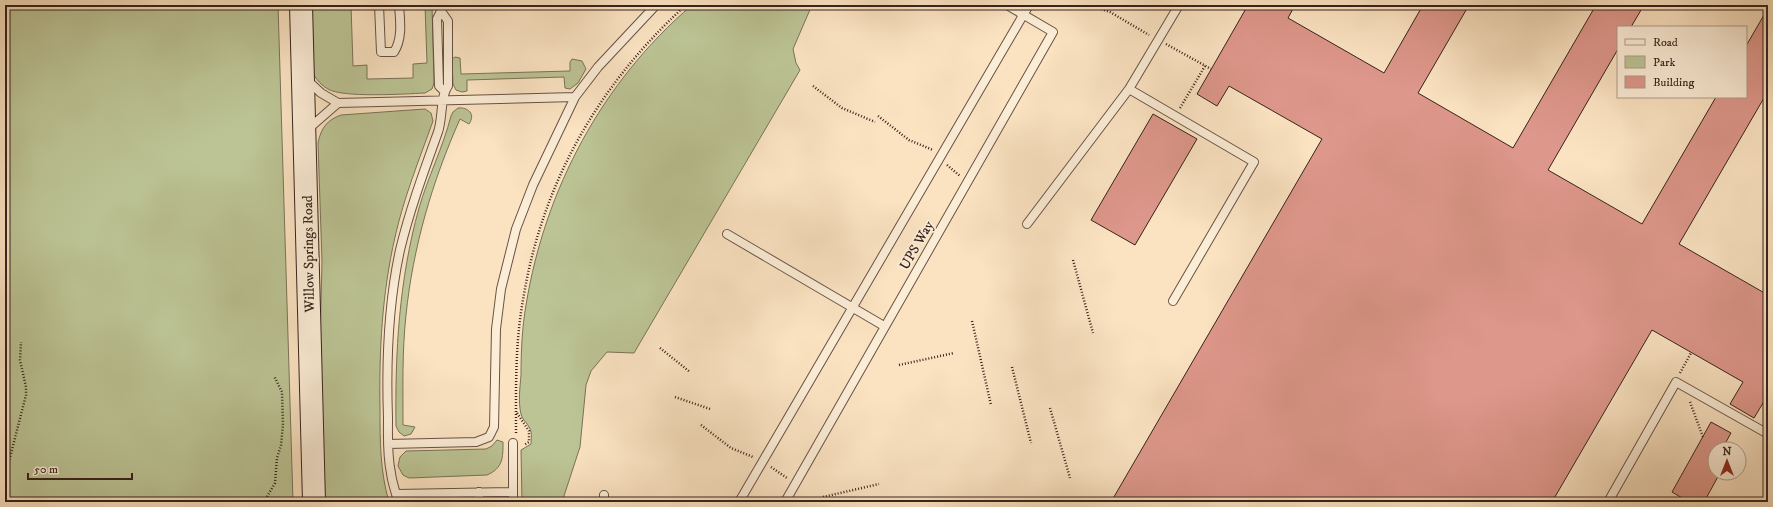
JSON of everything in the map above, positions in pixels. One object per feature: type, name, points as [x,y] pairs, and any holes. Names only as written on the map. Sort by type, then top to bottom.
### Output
[{"type":"main road","name":"Willow Springs Road","points":[[302,5],[314,502]]},
{"type":"lane","points":[[379,5],[381,52],[394,52],[399,45],[400,38],[399,5]]},
{"type":"lane","points":[[388,444],[476,442],[489,437],[494,427],[496,329],[501,289],[514,237],[532,185],[575,97],[598,67],[656,5]]},
{"type":"lane","name":"UPS Way","points":[[785,502],[1053,32],[1006,5]]},
{"type":"lane","name":"UPS Way","points":[[739,502],[1029,5]]},
{"type":"lane","points":[[1027,224],[1129,90],[1179,5]]},
{"type":"lane","points":[[441,8],[448,21],[448,86],[444,91],[440,126],[415,196],[405,231],[396,274],[388,345],[388,444],[390,472],[397,498],[479,492],[513,492]]},
{"type":"lane","points":[[303,76],[321,93],[338,103],[575,97]]},
{"type":"lane","points":[[1129,90],[1254,162],[1173,301]]},
{"type":"lane","points":[[305,132],[338,103]]},
{"type":"lane","points":[[727,234],[884,326]]},
{"type":"lane","points":[[1608,502],[1676,382],[1768,434]]},
{"type":"lane","points":[[513,443],[513,502]]},
{"type":"lane","points":[[479,492],[479,502]]},
{"type":"path","points":[[513,443],[516,436],[516,374],[522,301],[533,252],[556,181],[588,122],[604,97],[648,41],[686,5]]},
{"type":"path","points":[[1176,116],[1205,66]]},
{"type":"path","points":[[813,86],[842,108],[875,122]]},
{"type":"path","points":[[878,116],[908,140],[940,156],[967,182]]},
{"type":"path","points":[[1073,260],[1093,333]]},
{"type":"path","points":[[972,321],[991,405]]},
{"type":"path","points":[[5,477],[26,395],[26,387],[20,360],[21,342]]},
{"type":"path","points":[[660,348],[690,372]]},
{"type":"path","points":[[899,365],[954,353]]},
{"type":"path","points":[[1012,367],[1031,443]]},
{"type":"path","points":[[264,502],[274,483],[283,425],[282,392],[274,376]]},
{"type":"path","points":[[675,398],[710,409]]},
{"type":"path","points":[[1050,408],[1070,478]]},
{"type":"path","points":[[701,425],[731,448],[763,461],[795,484]]},
{"type":"path","points":[[823,497],[878,484]]},
{"type":"green space","points":[[5,5],[278,5],[293,502],[5,502]]},
{"type":"green space","points":[[311,5],[351,5],[353,66],[367,65],[367,79],[413,78],[413,64],[427,63],[425,5],[432,5],[434,83],[432,89],[425,93],[389,95],[347,94],[336,92],[322,85],[317,80],[310,68]]},
{"type":"green space","points":[[692,5],[812,5],[793,49],[796,63],[800,70],[634,353],[607,352],[591,371],[586,385],[580,447],[562,502],[522,502],[521,450],[531,444],[531,432],[522,416],[520,409],[523,331],[526,305],[535,262],[547,220],[563,179],[582,140],[605,103],[631,68],[660,35]]},
{"type":"green space","points":[[455,57],[460,58],[461,74],[570,71],[570,62],[572,59],[582,61],[586,69],[578,83],[570,89],[565,88],[564,77],[467,80],[467,91],[462,92],[456,90],[453,84],[452,59]]},
{"type":"green space","points":[[458,108],[468,110],[472,117],[469,124],[460,119],[450,143],[432,191],[413,265],[406,315],[404,343],[403,425],[415,427],[411,434],[404,436],[399,432],[396,426],[396,371],[400,316],[407,262],[419,208],[451,116]]},
{"type":"green space","points":[[425,109],[431,113],[433,121],[403,207],[395,237],[384,301],[380,366],[380,444],[382,467],[389,502],[323,502],[319,385],[322,261],[319,138],[325,125],[332,119],[341,115]]},
{"type":"green space","points":[[497,440],[503,442],[501,462],[496,469],[487,475],[409,478],[403,475],[398,466],[400,457],[406,451],[486,449],[492,446]]},
{"type":"building","points":[[1248,5],[1295,5],[1288,18],[1384,73],[1423,5],[1469,5],[1418,93],[1513,148],[1596,5],[1644,5],[1632,26],[1617,26],[1617,51],[1548,170],[1642,224],[1715,98],[1747,98],[1747,44],[1768,8],[1768,91],[1679,244],[1768,295],[1768,387],[1763,396],[1766,398],[1754,418],[1730,404],[1743,382],[1652,330],[1552,502],[1111,502],[1322,139],[1229,86],[1217,106],[1197,94]]},
{"type":"building","points":[[1153,114],[1197,139],[1135,245],[1091,220]]},
{"type":"building","points":[[1711,422],[1731,433],[1726,441],[1707,441],[1707,481],[1716,481],[1704,502],[1689,502],[1672,492]]}]
